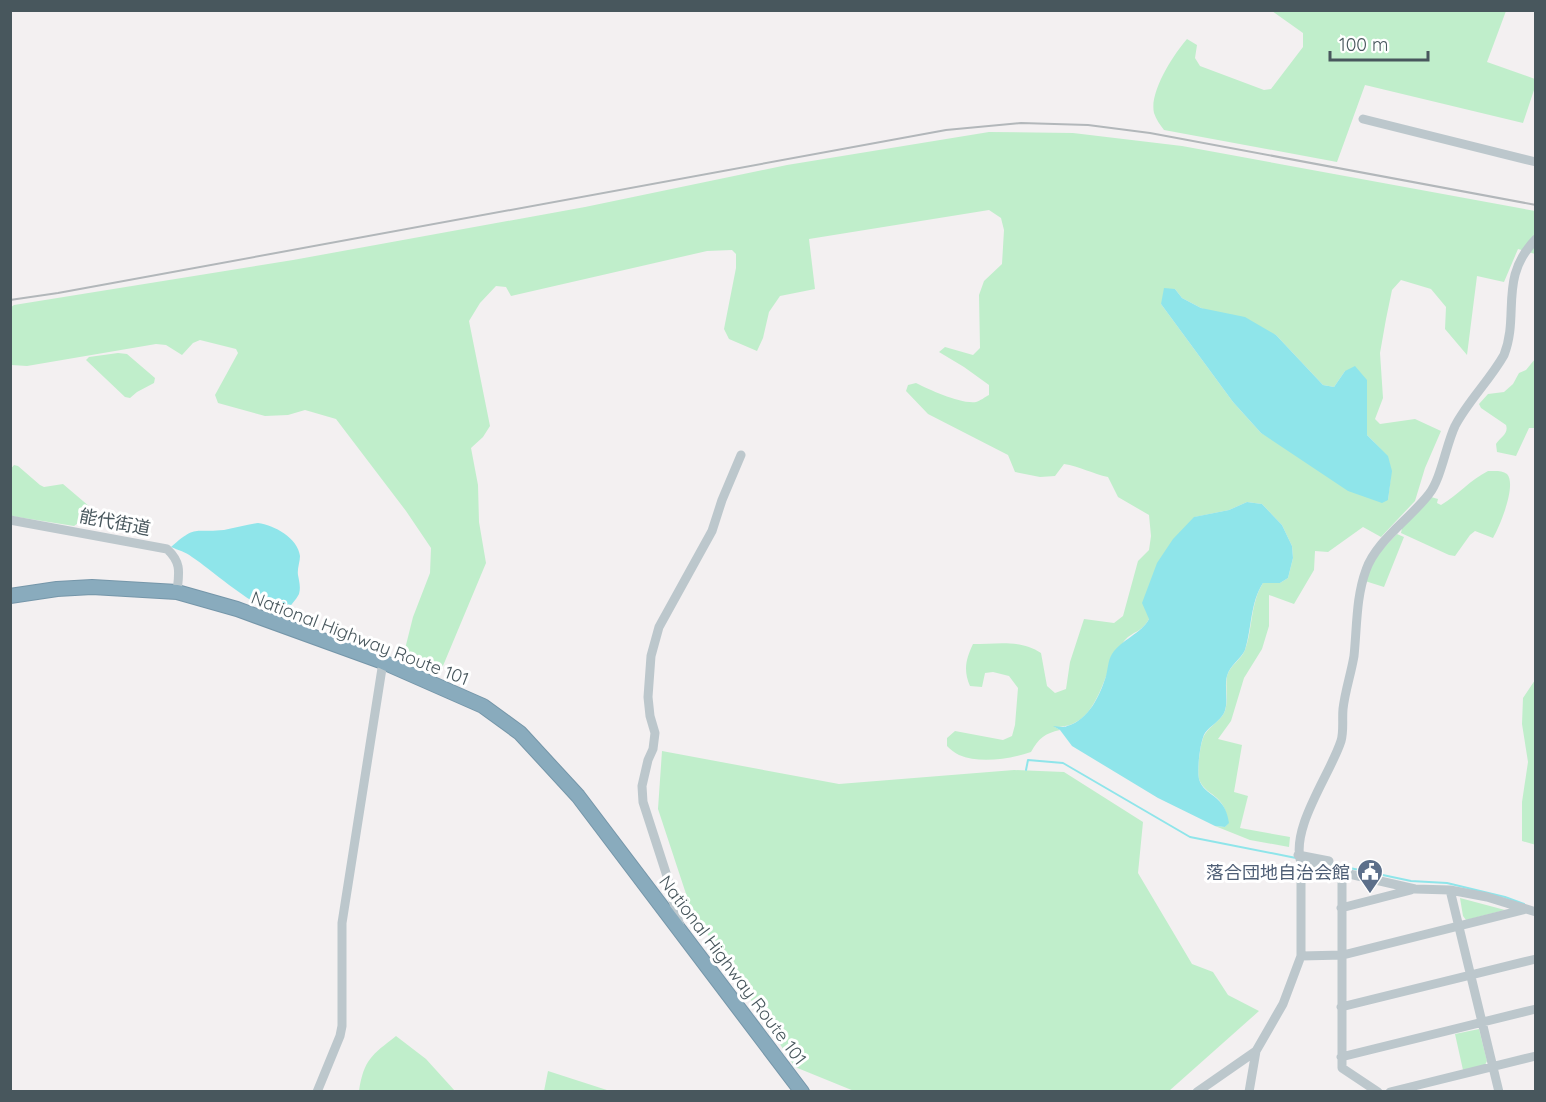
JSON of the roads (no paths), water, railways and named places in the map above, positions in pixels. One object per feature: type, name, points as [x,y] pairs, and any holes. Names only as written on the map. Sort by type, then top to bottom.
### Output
[{"type":"highway","name":"National Highway Route 101","points":[[10,596],[57,589],[92,587],[177,592],[237,609],[383,662],[483,706],[520,733],[578,796],[802,1092]]},
{"type":"street","points":[[1363,119],[1536,162]]},
{"type":"street","points":[[1249,1092],[1256,1051],[1283,1004],[1301,956],[1300,859],[1297,853],[1314,798],[1334,762],[1342,738],[1343,708],[1353,657],[1361,585],[1366,569],[1375,551],[1431,493],[1456,424],[1504,355],[1509,343],[1513,281],[1525,250],[1536,239]]},
{"type":"street","points":[[682,932],[643,802],[642,786],[653,749],[655,733],[648,697],[651,656],[659,627],[712,531],[741,455]]},
{"type":"street","name":"能代街道","points":[[10,520],[167,549],[176,558],[179,571],[177,592]]},
{"type":"street","points":[[317,1092],[342,1026],[342,923],[383,662]]},
{"type":"street","points":[[1300,859],[1329,861]]},
{"type":"street","points":[[1300,859],[1342,874],[1415,889],[1450,890],[1486,897],[1531,911]]},
{"type":"street","points":[[1342,874],[1342,1068],[1378,1092]]},
{"type":"street","points":[[1341,908],[1415,889]]},
{"type":"street","points":[[1450,890],[1499,1092]]},
{"type":"street","points":[[1301,956],[1343,955],[1531,911]]},
{"type":"street","points":[[1341,1007],[1536,959]]},
{"type":"street","points":[[1341,1057],[1536,1009]]},
{"type":"street","points":[[1197,1092],[1256,1051]]},
{"type":"street","points":[[1390,1092],[1536,1056]]},
{"type":"water","points":[[1164,288],[1175,289],[1182,298],[1201,308],[1245,317],[1276,335],[1323,385],[1334,387],[1345,371],[1355,366],[1367,380],[1367,435],[1388,456],[1392,471],[1388,500],[1382,503],[1348,491],[1261,433],[1233,402],[1161,304]]},
{"type":"water","points":[[1247,502],[1262,504],[1282,525],[1292,546],[1293,558],[1288,578],[1280,583],[1263,583],[1259,591],[1253,607],[1245,650],[1227,676],[1224,713],[1205,733],[1202,742],[1199,779],[1227,813],[1229,823],[1225,827],[1215,826],[1158,798],[1072,746],[1060,730],[1053,726],[1066,727],[1087,713],[1100,691],[1112,654],[1146,624],[1149,619],[1142,603],[1157,563],[1173,539],[1194,517],[1229,510]]},
{"type":"water","points":[[258,523],[271,526],[284,534],[298,549],[300,591],[285,613],[264,608],[237,591],[190,555],[171,547],[191,532],[224,530]]},
{"type":"waterway","points":[[1026,770],[1028,760],[1063,763],[1190,837],[1296,858]]},
{"type":"waterway","points":[[1331,864],[1411,881],[1447,883],[1524,904]]},
{"type":"railway","points":[[10,300],[946,130],[1021,123],[1088,125],[1150,133],[1536,205]]},
{"type":"place","name":"落合団地自治会館","points":[[1370,895]]}]
